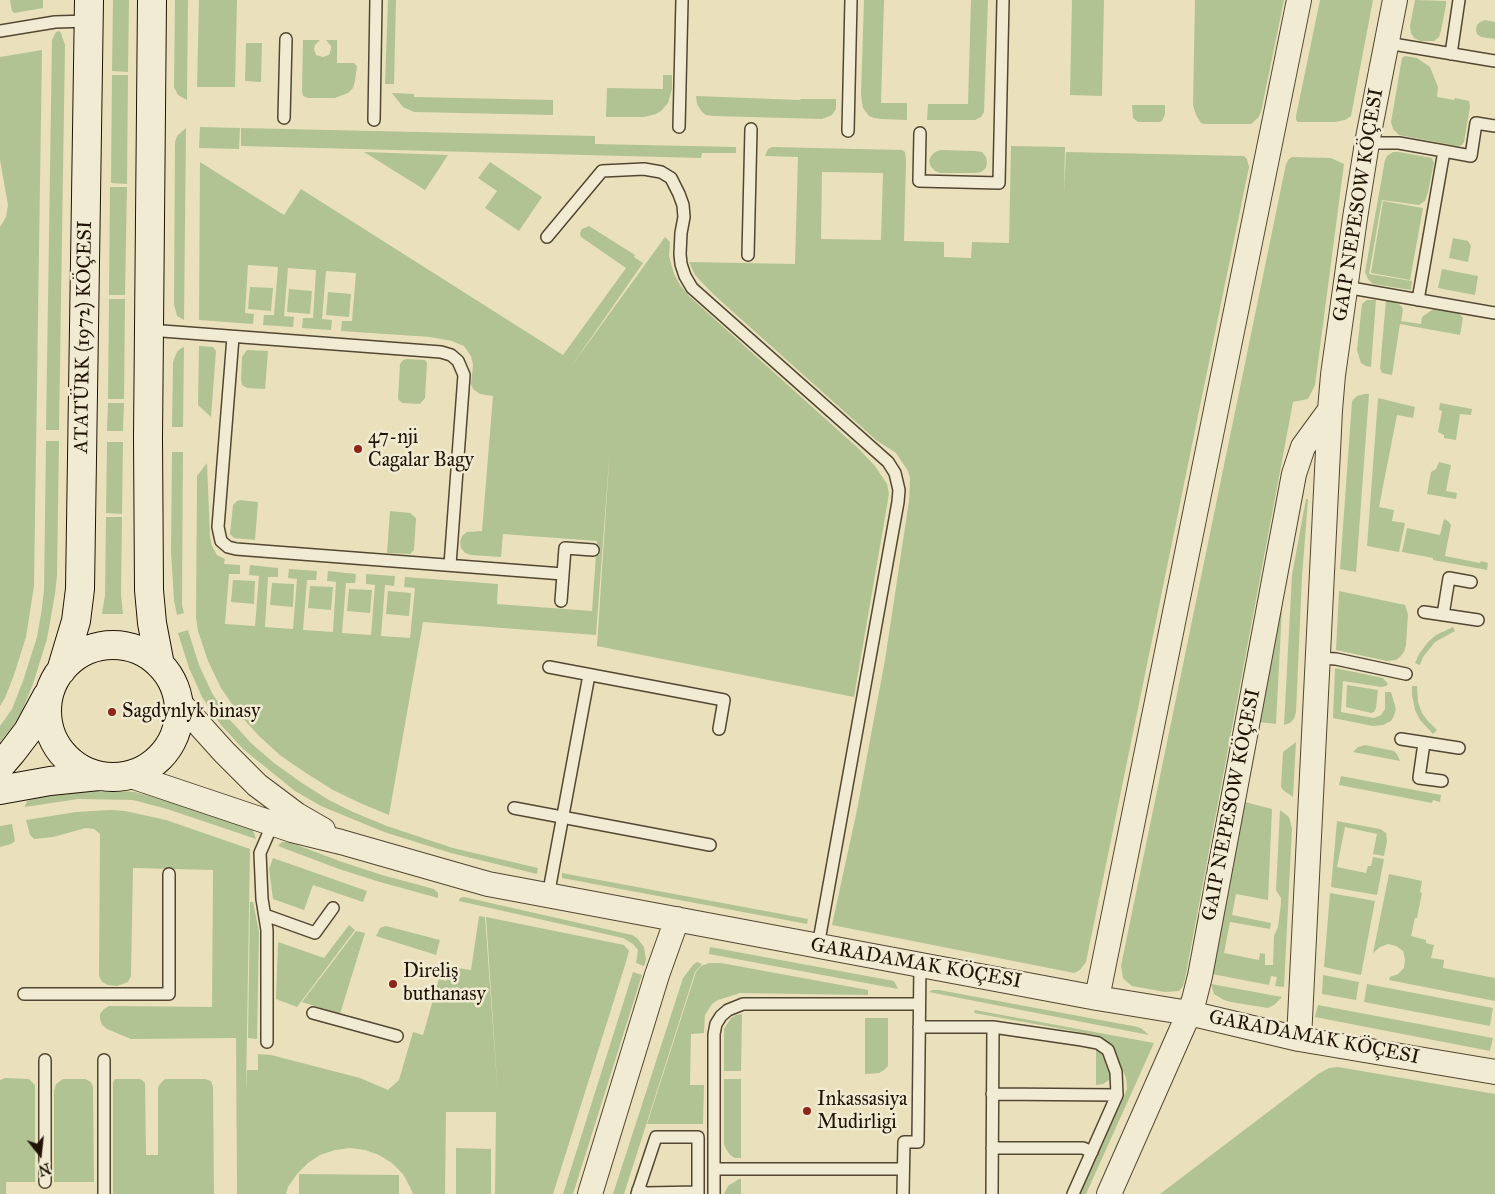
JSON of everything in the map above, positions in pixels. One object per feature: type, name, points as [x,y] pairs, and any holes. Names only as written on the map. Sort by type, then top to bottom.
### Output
[{"type":"main road","points":[[152,0],[149,590],[152,623],[160,665]]},
{"type":"main road","name":"ATATÜRK (1972) KÖÇESI","points":[[55,680],[76,621],[80,589],[89,11]]},
{"type":"main road","points":[[0,766],[28,731],[55,680],[74,658],[91,649],[109,645],[128,647],[145,654],[160,665],[172,681],[178,701],[179,717],[175,733],[168,748],[157,760],[143,770],[128,775],[50,781],[0,790]]},
{"type":"main road","points":[[55,680],[47,708],[48,727],[55,744],[66,758],[81,769],[98,776]]},
{"type":"street","points":[[1097,998],[1299,0]]},
{"type":"street","name":"GAIP NEPESOW KÖÇESI","points":[[1299,1039],[1333,376],[1367,143],[1395,0]]},
{"type":"street","name":"GAIP NEPESOW KÖÇESI","points":[[1110,1194],[1189,1013],[1198,984],[1294,474],[1303,448],[1330,410]]},
{"type":"street","name":"GARADAMAK KÖÇESI","points":[[178,701],[257,785],[297,815],[341,842]]},
{"type":"street","name":"GARADAMAK KÖÇESI","points":[[128,775],[292,830],[488,884],[1097,998],[1189,1013],[1299,1039],[1495,1072]]},
{"type":"street","points":[[590,1194],[657,975],[677,919]]},
{"type":"lane","points":[[374,120],[376,0]]},
{"type":"lane","points":[[679,127],[682,0]]},
{"type":"lane","points":[[848,131],[851,0]]},
{"type":"lane","points":[[920,133],[919,181],[999,183],[1003,0]]},
{"type":"lane","points":[[1451,54],[1459,0]]},
{"type":"lane","points":[[0,31],[55,22],[89,11]]},
{"type":"lane","points":[[284,118],[286,39]]},
{"type":"lane","points":[[1387,43],[1495,61]]},
{"type":"lane","points":[[1367,143],[1399,143],[1471,156],[1476,123],[1495,126]]},
{"type":"lane","points":[[748,255],[751,129]]},
{"type":"lane","points":[[1418,300],[1444,151]]},
{"type":"lane","points":[[547,237],[602,171],[644,169],[661,172],[670,178],[683,205],[681,264],[692,288],[888,462],[895,473],[898,502],[818,946]]},
{"type":"lane","points":[[1345,287],[1495,313]]},
{"type":"lane","points":[[149,330],[441,352],[451,355],[458,360],[464,375],[450,565]]},
{"type":"lane","points":[[233,336],[218,527],[221,541],[228,547],[563,574]]},
{"type":"lane","points":[[561,601],[565,548],[593,550]]},
{"type":"lane","points":[[1443,615],[1449,578],[1471,582]]},
{"type":"lane","points":[[1424,612],[1478,620]]},
{"type":"lane","points":[[1318,658],[1336,659],[1406,674]]},
{"type":"lane","points":[[550,667],[724,700],[718,729]]},
{"type":"lane","points":[[548,896],[589,675]]},
{"type":"lane","points":[[1401,739],[1459,748]]},
{"type":"lane","points":[[1424,742],[1419,778],[1442,781]]},
{"type":"lane","points":[[514,808],[710,845]]},
{"type":"lane","points":[[267,1042],[267,930],[262,899],[260,853],[273,823]]},
{"type":"lane","points":[[24,994],[169,994],[169,874]]},
{"type":"lane","points":[[265,915],[315,933],[333,908]]},
{"type":"lane","points":[[903,1194],[904,1142],[918,1142],[920,964]]},
{"type":"lane","points":[[714,1194],[714,1034],[716,1024],[721,1016],[728,1010],[743,1004],[919,1004]]},
{"type":"lane","points":[[313,1013],[397,1036]]},
{"type":"lane","points":[[919,1027],[992,1027],[1098,1043],[1108,1050],[1116,1072],[1117,1095],[1073,1194]]},
{"type":"lane","points":[[992,1027],[992,1194]]},
{"type":"lane","points":[[45,1060],[45,1182]]},
{"type":"lane","points":[[104,1060],[104,1194]]},
{"type":"lane","points":[[992,1094],[1117,1095]]},
{"type":"lane","points":[[656,1137],[698,1137],[698,1193],[638,1192],[656,1137]]},
{"type":"lane","points":[[992,1148],[1083,1148],[1092,1152]]},
{"type":"lane","points":[[714,1169],[903,1169]]},
{"type":"green space","points":[[10,0],[43,0],[43,8],[14,13]]},
{"type":"green space","points":[[113,0],[129,0],[128,72],[112,71]]},
{"type":"green space","points":[[175,0],[188,0],[187,100],[178,95],[174,87]]},
{"type":"green space","points":[[199,0],[237,0],[235,87],[197,87]]},
{"type":"green space","points":[[388,0],[396,0],[394,84],[385,84]]},
{"type":"green space","points":[[864,0],[884,0],[881,103],[907,103],[907,120],[874,118],[869,116],[863,108],[861,95]]},
{"type":"green space","points":[[971,0],[988,0],[984,112],[981,117],[975,120],[927,120],[928,104],[968,104]]},
{"type":"green space","points":[[1072,0],[1104,0],[1102,96],[1070,95]]},
{"type":"green space","points":[[1195,0],[1284,0],[1261,112],[1258,118],[1251,124],[1205,124],[1201,123],[1196,115],[1193,105]]},
{"type":"green space","points":[[1320,0],[1373,0],[1351,116],[1345,120],[1335,122],[1298,122],[1296,116]]},
{"type":"green space","points":[[1415,0],[1446,1],[1441,31],[1439,37],[1434,41],[1420,41],[1414,38],[1411,33],[1410,26]]},
{"type":"green space","points":[[1485,20],[1495,22],[1495,39],[1481,37],[1477,34],[1477,25]]},
{"type":"green space","points":[[59,31],[65,45],[59,430],[46,430],[52,40],[56,32]]},
{"type":"green space","points":[[303,40],[320,40],[314,49],[316,55],[323,57],[329,55],[331,49],[326,40],[337,40],[337,63],[354,63],[357,66],[353,88],[348,93],[335,98],[308,98],[303,96]]},
{"type":"green space","points":[[246,43],[262,43],[261,82],[245,81]]},
{"type":"green space","points":[[42,50],[34,586],[26,637],[14,675],[0,706],[0,227],[6,217],[8,205],[0,160],[0,57]]},
{"type":"green space","points":[[1405,56],[1417,58],[1430,67],[1438,87],[1437,97],[1469,101],[1470,107],[1462,145],[1458,146],[1399,135],[1393,129],[1391,122],[1402,58]]},
{"type":"green space","points":[[112,75],[128,75],[127,184],[111,183]]},
{"type":"green space","points":[[663,75],[672,75],[672,89],[668,103],[661,111],[644,117],[606,117],[607,88],[663,89]]},
{"type":"green space","points":[[392,93],[414,94],[414,97],[553,100],[553,115],[414,112],[403,107]]},
{"type":"green space","points":[[696,96],[800,100],[836,99],[836,109],[832,115],[822,119],[714,116],[706,115],[702,112],[697,104]]},
{"type":"green space","points":[[1132,105],[1165,105],[1165,114],[1162,121],[1159,122],[1138,122],[1133,118]]},
{"type":"green space","points":[[200,127],[240,128],[239,149],[199,148]]},
{"type":"green space","points":[[186,128],[184,320],[177,316],[174,304],[175,142],[177,136]]},
{"type":"green space","points":[[241,128],[595,136],[595,144],[736,147],[736,153],[702,153],[701,158],[241,146]]},
{"type":"green space","points":[[1011,146],[1065,147],[1064,193],[1066,152],[1244,156],[1247,159],[1249,167],[1086,962],[1080,970],[1074,973],[832,925],[857,810],[885,660],[909,501],[910,478],[908,471],[896,453],[876,440],[713,294],[695,275],[689,262],[795,264],[798,157],[765,156],[768,149],[772,147],[902,150],[905,152],[906,161],[904,241],[944,242],[944,257],[971,258],[972,242],[1009,243]],"holes":[[[822,172],[883,173],[881,240],[821,239]]]},
{"type":"green space","points":[[941,150],[982,152],[986,157],[986,168],[976,173],[940,173],[935,171],[929,161],[935,152]]},
{"type":"green space","points":[[364,152],[448,155],[425,190]]},
{"type":"green space","points":[[1393,152],[1432,158],[1434,163],[1425,201],[1419,205],[1382,200],[1369,274],[1412,281],[1411,290],[1373,284],[1365,272],[1385,160]]},
{"type":"green space","points":[[1292,157],[1331,158],[1344,164],[1315,385],[1308,399],[1293,402],[1185,979],[1179,991],[1165,992],[1132,986],[1123,978],[1121,966],[1286,164]]},
{"type":"green space","points":[[200,162],[284,215],[301,189],[563,355],[626,268],[581,237],[582,229],[589,226],[635,255],[634,257],[643,263],[570,368],[665,237],[670,242],[669,256],[674,274],[689,296],[859,449],[875,466],[887,484],[889,494],[854,697],[597,646],[610,448],[596,635],[423,622],[389,815],[333,790],[281,756],[238,713],[221,688],[208,661],[198,631],[196,618],[197,476],[207,463],[212,546],[217,555],[225,559],[224,564],[240,565],[240,574],[229,574],[225,624],[255,626],[259,576],[249,575],[250,565],[278,568],[278,577],[268,577],[265,627],[293,629],[297,579],[288,578],[289,569],[317,571],[316,580],[307,580],[303,630],[333,632],[336,582],[327,581],[328,571],[356,574],[355,583],[346,583],[342,633],[371,635],[375,585],[366,584],[366,574],[395,576],[394,586],[385,585],[381,636],[410,638],[415,588],[404,587],[405,577],[498,584],[497,604],[592,611],[597,541],[503,534],[501,557],[465,553],[461,548],[462,536],[467,532],[482,531],[493,396],[480,394],[473,389],[471,384],[473,365],[471,356],[464,346],[452,341],[430,337],[341,331],[342,321],[352,321],[356,273],[326,271],[322,319],[332,320],[331,330],[302,328],[303,318],[313,318],[316,270],[288,268],[284,316],[294,317],[293,327],[263,325],[264,315],[274,315],[278,267],[248,265],[245,313],[254,314],[253,324],[199,320]]},
{"type":"green space","points":[[490,162],[542,197],[519,231],[485,208],[497,191],[478,178]]},
{"type":"green space","points":[[110,187],[127,187],[125,295],[109,295]]},
{"type":"green space","points":[[1383,201],[1423,208],[1410,280],[1371,273]]},
{"type":"green space","points":[[1453,238],[1468,241],[1471,246],[1468,262],[1449,258]]},
{"type":"green space","points":[[1442,269],[1478,276],[1475,295],[1438,288]]},
{"type":"green space","points":[[250,287],[273,288],[271,311],[248,309]]},
{"type":"green space","points":[[289,289],[312,291],[310,314],[287,312]]},
{"type":"green space","points":[[328,292],[351,294],[349,317],[326,315]]},
{"type":"green space","points":[[109,299],[125,299],[124,399],[108,399]]},
{"type":"green space","points":[[1367,300],[1376,300],[1371,367],[1361,363],[1357,350],[1362,304]]},
{"type":"green space","points":[[1386,300],[1399,304],[1402,307],[1401,321],[1421,324],[1422,317],[1436,307],[1457,312],[1463,318],[1460,335],[1400,324],[1392,375],[1382,373],[1380,368]]},
{"type":"green space","points":[[199,346],[213,347],[216,351],[211,417],[198,405]]},
{"type":"green space","points":[[184,347],[183,427],[172,427],[173,362],[177,352]]},
{"type":"green space","points":[[247,350],[268,351],[265,389],[247,388],[242,385],[242,357]]},
{"type":"green space","points":[[403,360],[425,360],[427,363],[425,398],[420,404],[402,403],[398,399],[400,364]]},
{"type":"green space","points":[[1369,394],[1356,572],[1340,569],[1352,401],[1357,396]]},
{"type":"green space","points":[[1378,398],[1415,407],[1413,418],[1397,415],[1379,507],[1394,510],[1392,521],[1405,523],[1399,552],[1367,546]]},
{"type":"green space","points":[[108,403],[124,403],[123,431],[107,431]]},
{"type":"green space","points":[[1440,403],[1472,409],[1471,415],[1460,414],[1456,440],[1444,438],[1444,435],[1438,432],[1442,411],[1439,410]]},
{"type":"green space","points":[[46,441],[59,441],[57,576],[55,594],[47,639],[33,684],[21,713],[0,742],[0,726],[12,709],[23,681],[37,637],[41,614],[44,591]]},
{"type":"green space","points":[[107,442],[123,442],[122,514],[106,513]]},
{"type":"green space","points":[[172,452],[183,452],[182,605],[184,613],[177,615],[174,600],[171,552]]},
{"type":"green space","points":[[1439,462],[1451,465],[1446,491],[1457,493],[1456,499],[1427,494],[1431,472],[1436,469]]},
{"type":"green space","points":[[1306,499],[1308,499],[1302,577],[1296,712],[1294,719],[1284,725],[1292,575]]},
{"type":"green space","points":[[240,500],[258,502],[255,540],[234,538],[230,534],[233,505]]},
{"type":"green space","points":[[390,511],[410,513],[416,518],[414,550],[410,554],[387,553]]},
{"type":"green space","points":[[106,517],[122,517],[121,595],[123,614],[102,614],[105,595]]},
{"type":"green space","points":[[1444,519],[1451,525],[1445,556],[1488,563],[1487,570],[1402,552],[1407,528],[1440,535]]},
{"type":"green space","points":[[233,580],[255,581],[254,604],[231,602]]},
{"type":"green space","points":[[272,583],[294,584],[293,607],[270,605]]},
{"type":"green space","points":[[310,586],[333,587],[331,610],[308,608]]},
{"type":"green space","points":[[349,589],[372,590],[370,613],[347,611]]},
{"type":"green space","points":[[1283,589],[1276,724],[1259,722]]},
{"type":"green space","points":[[388,591],[411,593],[409,616],[386,614]]},
{"type":"green space","points":[[1339,591],[1405,605],[1408,614],[1406,645],[1400,657],[1396,660],[1387,661],[1336,650]]},
{"type":"green space","points":[[1453,627],[1455,631],[1435,642],[1423,657],[1420,665],[1415,663],[1428,642],[1436,635]]},
{"type":"green space","points":[[188,630],[199,665],[212,693],[230,720],[251,743],[274,763],[302,783],[329,800],[387,826],[453,848],[538,868],[537,874],[451,853],[384,832],[321,806],[295,791],[243,749],[221,725],[202,697],[189,668],[178,633]]},
{"type":"green space","points":[[1335,668],[1383,678],[1388,684],[1381,687],[1343,681],[1341,712],[1374,718],[1381,715],[1385,709],[1385,692],[1391,692],[1396,709],[1391,721],[1383,725],[1373,726],[1333,718]]},
{"type":"green space","points":[[1347,685],[1378,690],[1374,712],[1371,713],[1346,707]]},
{"type":"green space","points":[[1412,686],[1417,686],[1418,702],[1422,713],[1437,730],[1433,734],[1420,720],[1415,710]]},
{"type":"green space","points":[[1296,742],[1293,797],[1281,787],[1283,752]]},
{"type":"green space","points":[[1365,745],[1394,751],[1400,761],[1353,752],[1358,747]]},
{"type":"green space","points":[[1341,776],[1441,795],[1440,802],[1433,800],[1432,803],[1339,785]]},
{"type":"green space","points":[[96,790],[135,792],[170,802],[253,830],[256,839],[167,809],[133,800],[78,799],[25,807],[27,801],[46,795]]},
{"type":"green space","points":[[1245,802],[1272,809],[1268,900],[1236,894],[1232,915],[1271,923],[1270,929],[1230,922],[1224,953],[1259,960],[1260,953],[1265,954],[1265,965],[1273,965],[1274,936],[1278,927],[1281,903],[1281,898],[1276,890],[1280,810],[1289,817],[1292,828],[1284,987],[1275,986],[1277,977],[1271,976],[1269,985],[1212,974]]},
{"type":"green space","points":[[125,811],[166,820],[250,849],[246,1092],[247,1070],[258,1070],[258,1054],[271,1055],[360,1078],[388,1090],[399,1080],[413,1032],[423,1035],[439,979],[446,981],[450,967],[471,970],[479,916],[485,917],[498,1096],[486,917],[624,945],[629,951],[626,962],[553,1194],[495,1194],[496,1112],[446,1112],[445,1194],[413,1194],[403,1174],[392,1163],[379,1155],[365,1150],[350,1148],[320,1155],[308,1163],[297,1174],[288,1187],[286,1194],[237,1194],[236,1038],[131,1039],[107,1029],[102,1025],[100,1019],[100,1014],[109,1006],[212,1007],[213,870],[133,868],[131,976],[128,982],[117,986],[108,985],[102,982],[99,976],[100,834],[94,829],[86,828],[53,837],[34,839],[30,835],[26,820],[76,812]]},
{"type":"green space","points":[[1337,821],[1380,829],[1386,833],[1387,841],[1384,856],[1373,854],[1377,834],[1345,827],[1337,867],[1366,873],[1368,866],[1371,866],[1373,857],[1384,859],[1377,895],[1331,887]]},
{"type":"green space","points":[[12,824],[15,841],[0,847],[0,826]]},
{"type":"green space","points":[[282,842],[289,842],[382,875],[434,889],[438,893],[438,898],[339,869],[278,846]]},
{"type":"green space","points":[[273,858],[367,891],[363,902],[313,885],[304,910],[273,899],[269,869]]},
{"type":"green space","points":[[562,873],[808,919],[807,924],[562,878]]},
{"type":"green space","points":[[1389,874],[1422,881],[1420,892],[1422,893],[1417,918],[1415,918],[1411,936],[1426,940],[1426,943],[1434,945],[1431,958],[1444,960],[1443,968],[1495,978],[1495,1001],[1389,980],[1390,977],[1398,974],[1404,968],[1405,959],[1403,951],[1396,946],[1388,944],[1380,947],[1373,953]]},
{"type":"green space","points":[[1330,893],[1375,901],[1361,975],[1324,967]]},
{"type":"green space","points":[[464,897],[632,935],[644,947],[646,960],[644,966],[636,963],[638,950],[633,944],[623,938],[459,901],[460,898]]},
{"type":"green space","points":[[250,902],[253,902],[259,932],[257,1039],[248,1038]]},
{"type":"green space","points":[[349,925],[355,930],[297,1007],[276,999],[278,942],[324,958]]},
{"type":"green space","points":[[386,926],[440,940],[436,955],[376,936],[380,928]]},
{"type":"green space","points":[[356,931],[365,933],[340,1014],[302,1002]]},
{"type":"green space","points":[[710,947],[894,981],[898,989],[709,954]]},
{"type":"green space","points":[[697,962],[702,964],[695,972],[624,1194],[613,1194],[683,978]]},
{"type":"green space","points":[[709,963],[721,963],[868,990],[868,995],[740,993],[718,1000],[712,1004],[705,1015],[704,1033],[691,1034],[690,1085],[704,1085],[703,1124],[647,1124],[696,972],[701,966]]},
{"type":"green space","points":[[633,972],[642,975],[573,1194],[563,1194]]},
{"type":"green space","points":[[1323,975],[1359,982],[1356,1000],[1322,994]]},
{"type":"green space","points":[[1211,984],[1282,997],[1268,1008],[1231,1002],[1214,994]]},
{"type":"green space","points":[[1367,984],[1493,1008],[1490,1026],[1364,1002]]},
{"type":"green space","points":[[932,990],[1138,1027],[1149,1035],[929,992]]},
{"type":"green space","points":[[1318,1005],[1493,1038],[1490,1051],[1315,1017]]},
{"type":"green space","points":[[975,1010],[1154,1043],[1086,1194],[1080,1194],[1127,1089],[1126,1078],[1114,1050],[1106,1041],[1096,1035],[974,1013]]},
{"type":"green space","points":[[742,1014],[741,1071],[724,1071],[724,1029],[731,1018]]},
{"type":"green space","points":[[865,1018],[888,1018],[888,1066],[879,1073],[865,1074]]},
{"type":"green space","points":[[1096,1049],[1102,1054],[1107,1066],[1109,1080],[1103,1084],[1096,1085]]},
{"type":"green space","points":[[1338,1067],[1495,1094],[1495,1194],[1160,1194],[1318,1074],[1329,1068]]},
{"type":"green space","points":[[5,1078],[29,1079],[35,1085],[35,1182],[6,1182],[6,1194],[0,1194],[0,1080]]},
{"type":"green space","points":[[63,1079],[85,1079],[91,1082],[93,1087],[94,1182],[54,1182],[54,1091],[56,1084]]},
{"type":"green space","points":[[115,1079],[139,1079],[145,1083],[146,1155],[158,1155],[158,1087],[160,1084],[165,1079],[205,1079],[211,1081],[213,1087],[214,1194],[113,1194],[113,1082]]},
{"type":"green space","points":[[724,1079],[741,1079],[741,1158],[735,1158],[730,1155],[724,1144]]},
{"type":"green space","points":[[456,1148],[491,1149],[491,1194],[456,1194]]},
{"type":"green space","points":[[299,1174],[399,1175],[399,1194],[299,1194]]},
{"type":"green space","points":[[741,1179],[741,1194],[724,1194],[728,1186]]},
{"type":"place","name":"47-nji Cagalar Bagy","points":[[358,449]]},
{"type":"place","name":"Sagdynlyk binasy","points":[[112,712]]},
{"type":"place","name":"Direliş buthanasy","points":[[393,984]]},
{"type":"place","name":"Inkassasiya Mudirligi","points":[[807,1111]]}]
